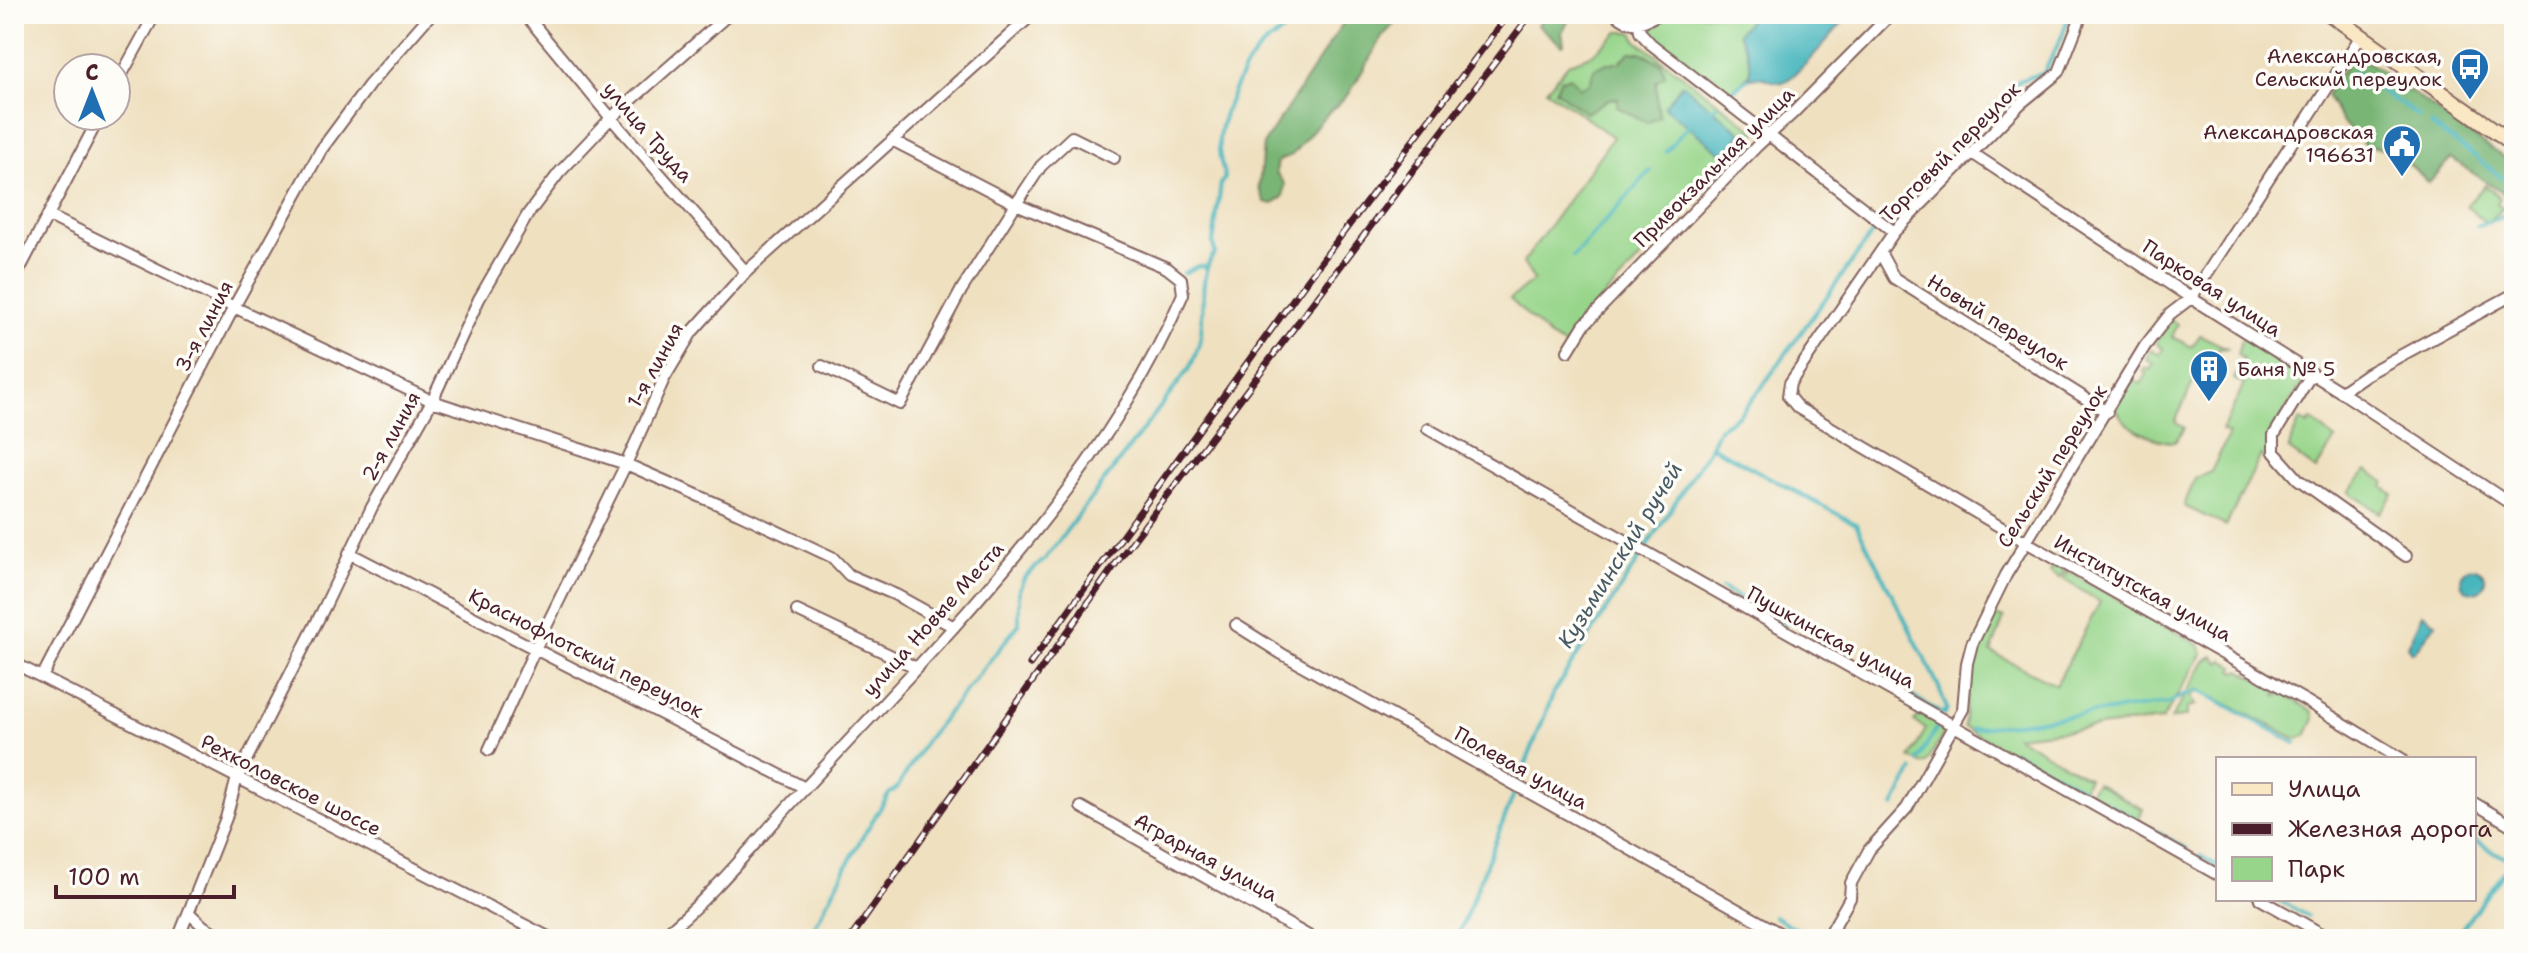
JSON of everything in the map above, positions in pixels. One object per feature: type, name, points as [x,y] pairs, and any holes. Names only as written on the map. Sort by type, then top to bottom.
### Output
[{"type":"main road","points":[[2330,14],[2514,144]]},
{"type":"street","points":[[132,56],[155,14]]},
{"type":"street","name":"3-я линия","points":[[42,677],[234,307],[321,150],[369,85],[431,14]]},
{"type":"street","name":"улица Труда","points":[[525,14],[746,272]]},
{"type":"street","name":"2-я линия","points":[[178,939],[226,818],[237,778],[349,553],[432,401],[479,299],[528,214],[559,173],[611,118],[729,14]]},
{"type":"street","name":"1-я линия","points":[[489,750],[664,379],[692,332],[746,272],[1033,14]]},
{"type":"street","points":[[1616,14],[1624,22],[1639,24],[1659,14]]},
{"type":"street","name":"Привокзальная улица","points":[[1568,351],[1584,325],[1769,134],[1891,14]]},
{"type":"street","name":"Торговый переулок","points":[[1788,396],[1790,383],[1894,232],[2020,104],[2059,72],[2082,14]]},
{"type":"street","points":[[1639,24],[1644,38],[1894,232]]},
{"type":"street","name":"Сельский переулок","points":[[1827,939],[1850,898],[1851,883],[1869,850],[1907,808],[1954,727],[1963,709],[1972,644],[2026,542],[2145,346],[2170,314],[2191,298],[2361,36]]},
{"type":"street","points":[[14,280],[92,132]]},
{"type":"street","points":[[822,366],[900,404],[962,289],[1041,166],[1072,137],[1114,158]]},
{"type":"street","points":[[892,140],[1016,204]]},
{"type":"street","name":"Парковая улица","points":[[1972,153],[2514,506]]},
{"type":"street","name":"улица Новые Места","points":[[659,939],[724,877],[954,627],[1070,488],[1132,392],[1177,308],[1183,285],[1181,279],[1167,268],[1016,204]]},
{"type":"street","points":[[49,216],[432,401],[626,464],[832,557],[849,575],[896,595],[954,627]]},
{"type":"street","name":"Новый переулок","points":[[1881,254],[1894,278],[2107,412]]},
{"type":"street","points":[[2341,392],[2367,374],[2514,294]]},
{"type":"street","points":[[2312,373],[2274,435],[2274,452],[2298,479],[2406,556]]},
{"type":"street","name":"Институтская улица","points":[[1788,396],[1798,408],[2399,757]]},
{"type":"street","name":"Пушкинская улица","points":[[1428,429],[2216,874]]},
{"type":"street","name":"Краснофлотский переулок","points":[[349,553],[805,788]]},
{"type":"street","points":[[797,611],[915,667]]},
{"type":"street","name":"Полевая улица","points":[[1236,625],[1295,662],[1790,939]]},
{"type":"street","name":"Рехколовское шоссе","points":[[14,663],[552,939]]},
{"type":"street","points":[[2476,804],[2514,827]]},
{"type":"street","name":"Аграрная улица","points":[[1081,807],[1314,939]]},
{"type":"street","points":[[2264,901],[2331,939]]},
{"type":"street","points":[[189,913],[203,926],[226,939]]},
{"type":"green space","points":[[1349,14],[1403,14],[1382,37],[1349,94],[1321,120],[1292,155],[1278,161],[1276,172],[1285,184],[1283,197],[1273,204],[1265,202],[1259,188],[1263,145]]},
{"type":"green space","points":[[1546,14],[1572,15],[1562,32],[1564,44],[1538,25]]},
{"type":"green space","points":[[1667,14],[1754,14],[1739,33],[1750,61],[1745,79],[1728,95],[1651,38],[1646,28]]},
{"type":"green space","points":[[1619,32],[1633,32],[1637,41],[1757,132],[1582,320],[1565,346],[1550,337],[1510,299],[1534,280],[1523,263],[1613,137],[1546,90],[1569,63],[1591,55]]},
{"type":"green space","points":[[1630,52],[1641,52],[1661,63],[1665,75],[1656,82],[1660,117],[1647,123],[1617,107],[1618,98],[1609,99],[1586,113],[1555,90],[1561,79],[1570,77],[1580,88],[1590,83],[1594,69],[1607,63],[1619,63]]},
{"type":"green space","points":[[2354,52],[2514,165],[2514,201],[2451,158],[2429,183],[2409,164],[2392,154],[2367,147],[2343,123],[2326,95]]},
{"type":"green space","points":[[2485,185],[2500,198],[2497,203],[2503,208],[2486,223],[2466,206]]},
{"type":"green space","points":[[2171,320],[2178,324],[2172,337],[2192,347],[2200,335],[2229,349],[2220,348],[2211,367],[2202,363],[2175,422],[2184,428],[2175,442],[2140,432],[2125,421],[2116,407],[2132,379],[2141,384],[2147,374],[2143,371],[2145,368],[2150,370],[2154,364],[2147,360],[2151,349],[2160,354],[2163,348],[2157,340]]},
{"type":"green space","points":[[2245,339],[2303,373],[2302,384],[2270,436],[2271,454],[2285,477],[2283,479],[2261,455],[2226,526],[2184,506],[2195,478],[2211,472],[2229,434],[2222,431],[2244,384],[2234,379],[2243,358],[2237,355],[2241,340]]},
{"type":"green space","points":[[2300,420],[2308,425],[2311,420],[2335,439],[2316,470],[2289,450]]},
{"type":"green space","points":[[2367,470],[2385,482],[2383,487],[2393,494],[2380,513],[2349,492]]},
{"type":"green space","points":[[2055,564],[2199,645],[2203,653],[2162,720],[2016,736],[2088,778],[2081,792],[2077,793],[1964,727],[1972,656],[1990,614],[2004,618],[1991,652],[2056,685],[2100,602],[2063,579],[2067,571],[2064,570],[2060,578],[2050,572]]},
{"type":"green space","points":[[2214,656],[2220,663],[2223,660],[2235,667],[2233,670],[2240,670],[2280,691],[2276,695],[2282,693],[2312,711],[2314,719],[2306,736],[2297,739],[2197,689],[2191,697],[2196,705],[2187,707],[2187,716],[2171,719],[2206,660]]},
{"type":"green space","points":[[1921,713],[1946,729],[1927,763],[1923,764],[1910,758],[1926,729],[1914,722]]},
{"type":"green space","points":[[2096,783],[2143,809],[2136,824],[2088,799],[2087,795]]},
{"type":"water","points":[[1754,14],[1850,14],[1798,72],[1779,82],[1759,77],[1747,79],[1750,61],[1738,33]]},
{"type":"water","points":[[1682,84],[1742,133],[1727,152],[1720,152],[1664,107]]},
{"type":"water","points":[[2473,568],[2481,572],[2485,580],[2481,588],[2473,592],[2465,588],[2461,580],[2465,572]]},
{"type":"water","points":[[2423,613],[2436,623],[2412,653],[2408,646]]},
{"type":"waterway","points":[[808,939],[889,794],[897,788],[927,739],[1019,624],[1019,590],[1024,578],[1045,559],[1189,369],[1200,338],[1206,269],[1215,253],[1213,243],[1221,183],[1225,178],[1219,138],[1226,111],[1254,56],[1303,14]]},
{"type":"waterway","name":"Кузьминский ручей","points":[[2003,99],[2016,89],[2017,82],[2044,73],[2069,14]]},
{"type":"waterway","points":[[2354,72],[2419,117]]},
{"type":"waterway","points":[[1728,95],[1747,79]]},
{"type":"waterway","points":[[1708,112],[1717,105]]},
{"type":"waterway","name":"Кузьминский ручей","points":[[1954,150],[1989,112]]},
{"type":"waterway","points":[[1666,151],[1691,123]]},
{"type":"waterway","points":[[2431,125],[2476,157]]},
{"type":"waterway","name":"Кузьминский ручей","points":[[1891,212],[1944,159]]},
{"type":"waterway","points":[[2479,160],[2514,186]]},
{"type":"waterway","points":[[1573,257],[1650,171]]},
{"type":"waterway","points":[[2477,226],[2514,212]]},
{"type":"waterway","name":"Кузьминский ручей","points":[[1457,939],[1554,692],[1711,446],[1719,428],[1739,415],[1762,387],[1876,228]]},
{"type":"waterway","points":[[1184,273],[1198,266],[1207,267]]},
{"type":"waterway","points":[[1711,446],[1856,524],[1938,685],[1947,709],[1945,715],[1818,643]]},
{"type":"waterway","points":[[1722,588],[1786,625]]},
{"type":"waterway","points":[[1972,729],[2170,703],[2185,694],[2200,691],[2296,743]]},
{"type":"waterway","points":[[1918,760],[1937,728]]},
{"type":"waterway","points":[[2013,751],[2083,789]]},
{"type":"waterway","points":[[1894,806],[1913,770]]},
{"type":"waterway","points":[[2088,793],[2139,821]]},
{"type":"waterway","points":[[2149,827],[2153,829]]},
{"type":"waterway","points":[[2157,832],[2186,849]]},
{"type":"waterway","points":[[2476,841],[2514,863]]},
{"type":"waterway","points":[[2200,856],[2216,865]]},
{"type":"waterway","points":[[2454,939],[2512,861]]},
{"type":"waterway","points":[[2281,901],[2307,916]]},
{"type":"waterway","points":[[1774,916],[1814,939]]},
{"type":"waterway","points":[[2334,931],[2348,939]]},
{"type":"railway","points":[[1030,664],[1302,287],[1509,14]]},
{"type":"railway","points":[[850,939],[1117,562],[1531,14]]},
{"type":"place","name":"Александровская, Сельский переулок","points":[[2470,101]]},
{"type":"place","name":"Александровская 196631","points":[[2402,178]]},
{"type":"place","name":"Баня № 5","points":[[2209,403]]}]
